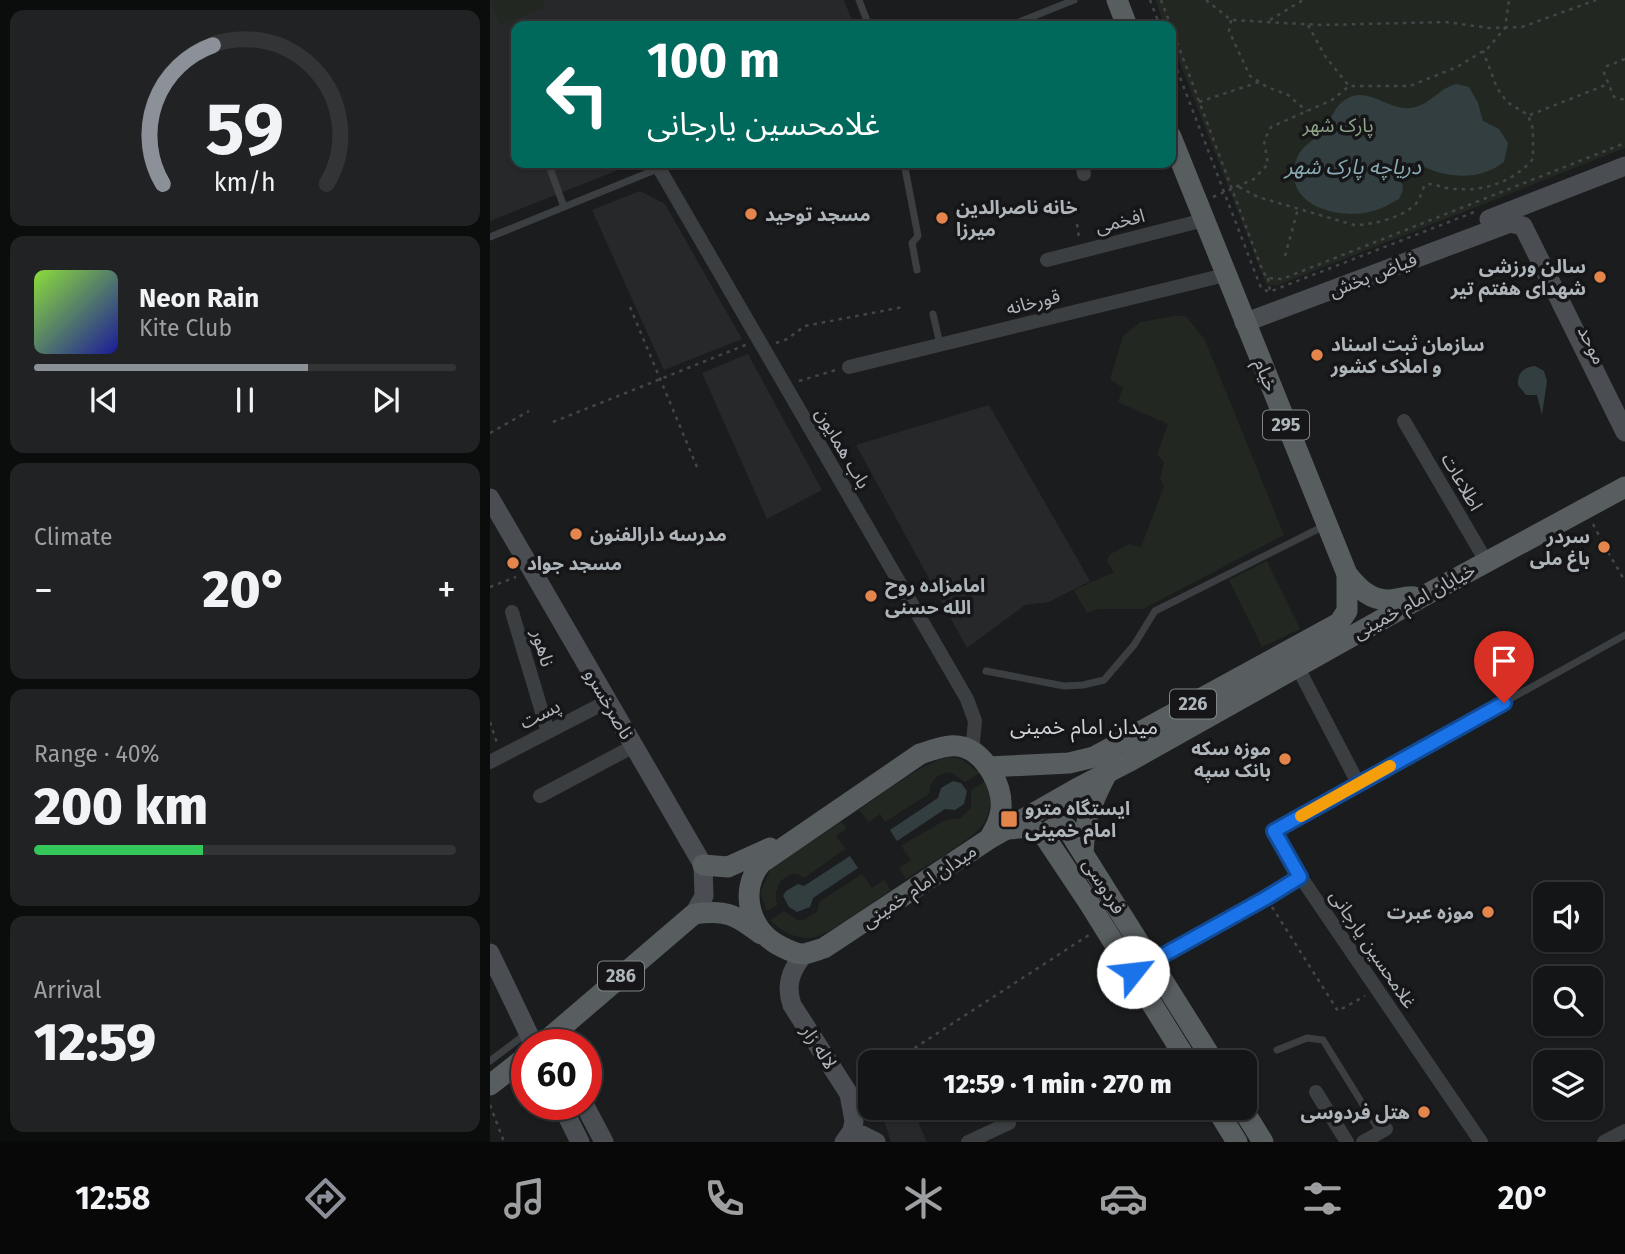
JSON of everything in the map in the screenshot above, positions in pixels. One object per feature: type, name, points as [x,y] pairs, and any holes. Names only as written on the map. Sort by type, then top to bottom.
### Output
[{"type":"main road","points":[[1117,0],[1125,21]]},
{"type":"main road","name":"خیام","points":[[1176,150],[1347,574],[1362,592],[1375,598],[1420,598]]},
{"type":"main road","name":"خیابان امام خمینی","points":[[1107,773],[1486,561],[1625,487]]},
{"type":"main road","name":"خیابان امام خمینی","points":[[988,767],[1069,763],[1094,757],[1339,623],[1347,611],[1347,574]]},
{"type":"main road","points":[[763,935],[749,902],[752,880],[761,863],[920,754],[946,746],[963,747],[972,752]]},
{"type":"main road","name":"میدان امام خمینی","points":[[804,954],[824,948],[997,834],[1001,810],[999,789],[988,767],[972,752]]},
{"type":"main road","name":"226","points":[[997,834],[1107,773]]},
{"type":"main road","name":"فردوسی","points":[[1107,773],[1093,798],[1084,826],[1083,855],[1207,1050]]},
{"type":"main road","points":[[997,834],[1030,827],[1045,837],[1049,831],[1061,825],[1071,833],[1083,855]]},
{"type":"main road","name":"فردوسی","points":[[1045,837],[1181,1050]]},
{"type":"main road","points":[[703,865],[727,867],[760,851],[793,841]]},
{"type":"main road","points":[[694,914],[712,911],[729,913],[792,952],[804,954]]},
{"type":"main road","name":"286","points":[[555,1029],[694,914]]},
{"type":"main road","points":[[1133,972],[1152,962]]},
{"type":"main road","points":[[490,1085],[511,1069]]},
{"type":"main road","points":[[1223,1120],[1237,1142]]},
{"type":"main road","points":[[1249,1120],[1263,1142]]},
{"type":"street","name":"فیاض بخش","points":[[1243,320],[1625,166]]},
{"type":"street","name":"باب همایون","points":[[668,168],[761,344],[967,699],[975,721],[972,752]]},
{"type":"street","name":"موحد","points":[[1535,201],[1530,220],[1625,412]]},
{"type":"street","name":"افخمی","points":[[1047,260],[1200,211]]},
{"type":"street","name":"فیاض بخش","points":[[1243,320],[1510,223],[1523,226],[1625,432]]},
{"type":"street","name":"قورخانه","points":[[849,367],[1225,275]]},
{"type":"street","name":"اطلاعات","points":[[1404,421],[1486,561]]},
{"type":"street","name":"ناصرخسرو","points":[[490,498],[703,865]]},
{"type":"street","name":"ناهور","points":[[512,611],[548,732]]},
{"type":"street","points":[[1297,666],[1358,783]]},
{"type":"street","name":"پست","points":[[496,759],[608,701]]},
{"type":"street","points":[[540,796],[634,746]]},
{"type":"street","name":"غلامحسین یارجانی","points":[[1358,783],[1274,831],[1300,877],[1481,1142]]},
{"type":"street","points":[[694,914],[704,896],[703,865]]},
{"type":"street","points":[[1152,962],[1300,877]]},
{"type":"street","points":[[490,953],[534,1029]]},
{"type":"street","name":"لاله زار","points":[[804,954],[790,976],[787,990],[792,1005],[849,1094],[854,1121],[852,1131],[845,1142]]},
{"type":"street","points":[[1316,1092],[1347,1142]]},
{"type":"street","points":[[569,1120],[580,1142]]},
{"type":"street","points":[[592,1120],[604,1142]]},
{"type":"street","points":[[968,1142],[1009,1124]]},
{"type":"street","points":[[1363,1142],[1383,1131]]},
{"type":"street","points":[[1604,1142],[1625,1131]]},
{"type":"street","name":"لاله زار","points":[[845,1142],[862,1135],[876,1142]]},
{"type":"lane","points":[[859,0],[867,21]]},
{"type":"lane","points":[[1022,21],[1074,0]]},
{"type":"lane","points":[[550,168],[564,206]]},
{"type":"lane","points":[[490,237],[659,168]]},
{"type":"lane","points":[[905,168],[918,236],[912,243],[917,270]]},
{"type":"lane","points":[[933,314],[940,345]]},
{"type":"lane","points":[[986,671],[1063,686],[1104,680],[1134,645],[1155,611],[1328,524]]},
{"type":"lane","name":"غلامحسین یارجانی","points":[[1358,783],[1625,635]]},
{"type":"lane","points":[[1277,1050],[1307,1038],[1323,1040],[1383,1131]]},
{"type":"lane","points":[[490,1061],[511,1053]]},
{"type":"path","points":[[1150,0],[1158,21]]},
{"type":"path","points":[[1161,0],[1169,21]]},
{"type":"path","points":[[1206,0],[1231,20],[1307,24],[1446,22],[1489,28],[1522,27],[1595,0]]},
{"type":"path","points":[[1269,21],[1303,0]]},
{"type":"path","points":[[1200,211],[1224,193],[1254,179],[1268,164],[1264,141],[1271,127],[1332,100],[1349,86],[1409,86],[1457,67],[1483,51],[1505,28],[1509,0]]},
{"type":"path","points":[[1231,20],[1228,31],[1250,76],[1288,95],[1307,111]]},
{"type":"path","points":[[1307,24],[1325,56],[1349,86]]},
{"type":"path","points":[[1176,40],[1263,272],[1268,278],[1269,292]]},
{"type":"path","points":[[1239,187],[1258,197],[1362,225],[1385,220],[1403,212],[1417,202],[1425,185],[1430,183],[1445,188],[1472,190],[1490,187],[1520,174],[1533,159],[1533,129],[1528,115],[1507,102],[1497,88],[1483,51]]},
{"type":"path","points":[[1625,58],[1605,69],[1614,97],[1625,100]]},
{"type":"path","points":[[1176,67],[1261,288],[1269,292],[1485,207]]},
{"type":"path","points":[[1199,102],[1259,82]]},
{"type":"path","points":[[1528,115],[1608,84]]},
{"type":"path","points":[[1268,278],[1282,279],[1625,143]]},
{"type":"path","points":[[1285,256],[1298,209]]},
{"type":"path","points":[[630,307],[697,467]]},
{"type":"path","points":[[553,422],[761,344],[787,339],[805,326],[903,307]]},
{"type":"path","points":[[785,384],[849,367]]},
{"type":"path","points":[[490,433],[529,411]]},
{"type":"path","points":[[1585,508],[1602,541]]},
{"type":"path","points":[[1608,552],[1625,582]]},
{"type":"path","points":[[490,587],[532,570]]},
{"type":"path","points":[[490,722],[496,759]]},
{"type":"path","points":[[1266,898],[1338,1012],[1377,989]]},
{"type":"path","points":[[912,1050],[1103,926]]},
{"type":"path","points":[[490,1105],[505,1142]]},
{"type":"shaded area","points":[[490,0],[844,0],[852,21],[511,21],[511,168],[623,168],[490,221]]},
{"type":"shaded area","points":[[640,191],[665,204],[742,339],[664,370],[592,210]]},
{"type":"shaded area","points":[[748,354],[822,490],[767,519],[702,373]]},
{"type":"shaded area","points":[[989,405],[1090,581],[1049,602],[1025,605],[967,648],[856,445]]},
{"type":"shaded area","points":[[884,1120],[917,1120],[927,1142],[891,1142]]},
{"type":"green space","points":[[490,0],[543,0],[545,8],[500,25]]},
{"type":"green space","name":"پارک شهر","points":[[1155,0],[1625,0],[1625,148],[1276,286],[1266,284],[1176,53],[1176,21],[1163,21]]},
{"type":"green space","points":[[1186,316],[1205,340],[1284,535],[1143,609],[1098,609],[1087,613],[1074,590],[1114,572],[1107,561],[1109,555],[1129,544],[1141,547],[1164,486],[1160,479],[1164,462],[1157,454],[1168,424],[1118,402],[1123,388],[1110,379],[1123,336],[1141,322]]},
{"type":"green space","points":[[1267,561],[1300,629],[1262,647],[1229,580]]},
{"type":"green space","name":"میدان امام خمینی","points":[[948,757],[961,759],[980,773],[965,782],[950,772],[938,776],[931,785],[930,793],[885,822],[880,814],[869,822],[859,810],[913,773]]},
{"type":"green space","name":"میدان امام خمینی","points":[[985,781],[990,792],[990,804],[982,826],[906,879],[899,868],[911,860],[902,845],[945,820],[961,818],[971,808],[971,790]]},
{"type":"green space","points":[[841,822],[847,828],[836,836],[845,849],[804,878],[793,874],[787,876],[779,885],[777,905],[767,911],[760,893],[771,868]]},
{"type":"green space","points":[[862,874],[872,888],[884,880],[891,890],[824,934],[809,938],[796,936],[770,920],[784,911],[797,920],[804,920],[817,912],[819,902]]},
{"type":"water","name":"دریاچه پارک شهر","points":[[1456,84],[1469,87],[1478,103],[1483,121],[1499,129],[1508,143],[1504,162],[1495,168],[1487,172],[1458,176],[1416,163],[1407,163],[1400,170],[1403,190],[1399,199],[1381,208],[1355,214],[1314,205],[1303,197],[1296,187],[1294,174],[1297,158],[1322,131],[1343,101],[1362,95],[1397,107],[1412,108],[1426,103]]},
{"type":"water","points":[[1535,366],[1544,371],[1547,381],[1542,415],[1537,395],[1526,395],[1518,385],[1522,372]]},
{"type":"water","points":[[953,781],[961,783],[967,791],[964,804],[955,810],[945,809],[897,841],[890,830],[938,798],[941,788]]},
{"type":"water","points":[[850,856],[858,868],[813,898],[810,907],[797,912],[789,907],[783,896],[786,891],[798,884],[804,886]]},
{"type":"slow traffic","points":[[1301,816],[1390,766]]},
{"type":"place","name":"مسجد توحید","points":[[751,214]]},
{"type":"place","name":"خانه ناصرالدین میرزا","points":[[942,218]]},
{"type":"place","name":"سالن ورزشی شهدای هفتم تیر","points":[[1600,277]]},
{"type":"place","name":"سازمان ثبت اسناد و املاک کشور","points":[[1317,355]]},
{"type":"place","name":"مدرسه دارالفنون","points":[[576,534]]},
{"type":"place","name":"سردر باغ ملی","points":[[1604,547]]},
{"type":"place","name":"مسجد جواد","points":[[513,563]]},
{"type":"place","name":"امامزاده روح الله حسنی","points":[[871,596]]},
{"type":"place","name":"موزه سکه بانک سپه","points":[[1285,759]]},
{"type":"place","name":"ایستگاه مترو امام خمینی","points":[[1009,819]]},
{"type":"place","name":"موزه عبرت","points":[[1488,912]]},
{"type":"place","name":"هتل فردوسی","points":[[1424,1112]]},
{"type":"district","name":"میدان امام خمینی","points":[[1084,727]]},
{"type":"route","points":[[1133,972],[1300,877],[1274,831],[1504,703]]}]
